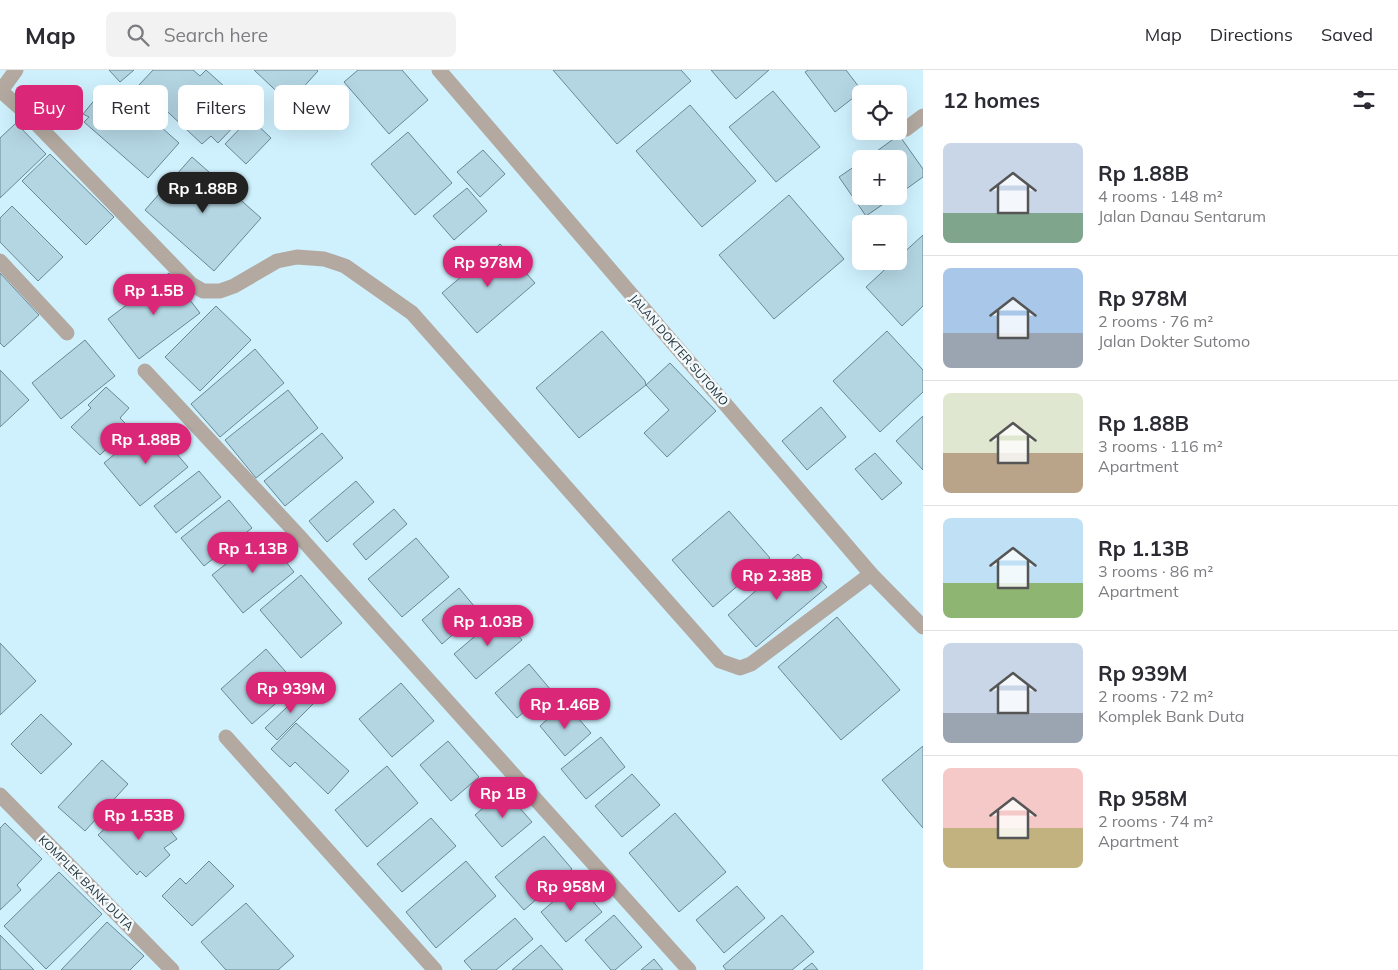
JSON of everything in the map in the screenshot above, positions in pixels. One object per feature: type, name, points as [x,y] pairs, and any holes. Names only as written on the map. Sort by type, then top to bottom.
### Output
[{"type":"street","points":[[16,70],[0,92],[28,115],[191,284],[203,291],[220,291],[234,286],[277,261],[297,257],[324,259],[345,266],[412,313],[720,661],[740,668],[751,664],[871,574]]},
{"type":"street","name":"JALAN DOKTER SUTOMO","points":[[440,70],[871,574],[923,627]]},
{"type":"street","points":[[907,128],[923,116]]},
{"type":"street","points":[[0,261],[67,333]]},
{"type":"street","points":[[145,371],[300,536],[689,970]]},
{"type":"street","points":[[226,737],[435,970]]},
{"type":"street","name":"KOMPLEK BANK DUTA","points":[[0,796],[172,970]]},
{"type":"building","points":[[109,70],[134,70],[120,82]]},
{"type":"building","points":[[153,70],[193,70],[200,76],[206,70],[223,85],[178,85],[178,122],[168,112],[168,85],[139,85]]},
{"type":"building","points":[[254,70],[318,71],[305,85],[274,85],[274,89]]},
{"type":"building","points":[[358,70],[402,70],[428,100],[389,134],[349,88],[349,85],[344,82]]},
{"type":"building","points":[[553,70],[681,70],[691,81],[617,144]]},
{"type":"building","points":[[711,70],[769,70],[736,99]]},
{"type":"building","points":[[808,70],[846,70],[857,85],[852,85],[852,99],[835,112],[805,72]]},
{"type":"building","points":[[773,91],[820,147],[776,182],[729,127]]},
{"type":"building","points":[[93,102],[93,130],[84,122],[89,117],[83,114]]},
{"type":"building","points":[[690,105],[756,181],[702,227],[636,151]]},
{"type":"building","points":[[15,124],[15,130],[23,130],[46,154],[0,198],[0,138]]},
{"type":"building","points":[[93,130],[164,130],[179,143],[148,178]]},
{"type":"building","points":[[187,130],[230,130],[218,143],[211,136],[202,144]]},
{"type":"building","points":[[238,130],[263,130],[271,138],[246,164],[225,144]]},
{"type":"building","points":[[408,132],[452,183],[415,215],[371,164]]},
{"type":"building","points":[[892,140],[903,140],[923,169],[923,177],[907,188],[907,150],[878,150]]},
{"type":"building","points":[[483,150],[505,174],[480,197],[457,172]]},
{"type":"building","points":[[50,154],[114,217],[86,245],[22,181]]},
{"type":"building","points":[[192,157],[261,218],[214,271],[145,210]]},
{"type":"building","points":[[852,168],[852,196],[839,177]]},
{"type":"building","points":[[467,188],[487,211],[454,240],[433,216]]},
{"type":"building","points":[[789,195],[844,259],[774,319],[719,255]]},
{"type":"building","points":[[858,205],[882,205],[867,215],[865,215]]},
{"type":"building","points":[[12,206],[63,257],[38,281],[0,242],[0,218]]},
{"type":"building","points":[[923,235],[923,306],[902,326],[866,287],[884,270],[907,270],[907,250]]},
{"type":"building","points":[[500,244],[535,283],[477,333],[442,293]]},
{"type":"building","points":[[0,273],[39,315],[4,347],[0,343]]},
{"type":"building","points":[[169,273],[200,313],[139,359],[108,319]]},
{"type":"building","points":[[216,306],[251,340],[200,391],[165,357]]},
{"type":"building","points":[[602,331],[645,381],[646,385],[579,438],[536,388]]},
{"type":"building","points":[[887,331],[923,370],[923,392],[880,432],[833,381]]},
{"type":"building","points":[[85,340],[115,376],[61,419],[32,383]]},
{"type":"building","points":[[255,349],[284,383],[220,437],[191,404]]},
{"type":"building","points":[[670,363],[716,411],[667,457],[644,433],[669,410],[646,385]]},
{"type":"building","points":[[0,370],[29,400],[0,427]]},
{"type":"building","points":[[106,387],[129,408],[120,418],[129,427],[100,455],[71,427],[91,408],[88,405]]},
{"type":"building","points":[[288,390],[318,428],[256,478],[225,440]]},
{"type":"building","points":[[821,407],[846,437],[807,470],[782,441]]},
{"type":"building","points":[[923,416],[923,470],[896,441]]},
{"type":"building","points":[[151,424],[188,467],[140,506],[104,463]]},
{"type":"building","points":[[322,433],[343,458],[285,506],[264,481]]},
{"type":"building","points":[[875,453],[902,483],[882,500],[855,469]]},
{"type":"building","points":[[199,471],[221,497],[176,533],[154,506]]},
{"type":"building","points":[[356,481],[374,502],[327,542],[309,521]]},
{"type":"building","points":[[229,500],[252,528],[204,566],[181,538]]},
{"type":"building","points":[[394,509],[407,524],[366,560],[353,544]]},
{"type":"building","points":[[729,511],[770,558],[713,607],[672,560]]},
{"type":"building","points":[[264,534],[294,572],[243,613],[212,575]]},
{"type":"building","points":[[416,538],[449,577],[402,617],[368,579]]},
{"type":"building","points":[[798,554],[827,587],[756,647],[728,615]]},
{"type":"building","points":[[301,575],[342,623],[301,658],[260,610]]},
{"type":"building","points":[[459,588],[479,612],[442,644],[422,620]]},
{"type":"building","points":[[500,615],[522,640],[476,679],[454,654]]},
{"type":"building","points":[[837,617],[900,690],[841,740],[778,667]]},
{"type":"building","points":[[0,643],[36,681],[0,715]]},
{"type":"building","points":[[266,649],[297,685],[252,724],[221,689]]},
{"type":"building","points":[[529,664],[550,689],[517,718],[495,693]]},
{"type":"building","points":[[401,683],[434,721],[392,757],[359,719]]},
{"type":"building","points":[[307,688],[318,699],[277,740],[265,728]]},
{"type":"building","points":[[565,703],[591,733],[565,756],[540,726]]},
{"type":"building","points":[[41,714],[72,744],[41,774],[11,744]]},
{"type":"building","points":[[296,723],[349,771],[328,794],[295,762],[290,767],[271,749]]},
{"type":"building","points":[[601,737],[625,767],[586,799],[561,769]]},
{"type":"building","points":[[448,741],[479,777],[451,801],[420,765]]},
{"type":"building","points":[[923,746],[923,828],[882,780]]},
{"type":"building","points":[[102,760],[128,784],[85,831],[58,807]]},
{"type":"building","points":[[387,766],[418,803],[367,847],[335,810]]},
{"type":"building","points":[[632,774],[660,805],[622,837],[595,806]]},
{"type":"building","points":[[504,790],[532,822],[502,847],[475,815]]},
{"type":"building","points":[[128,807],[142,820],[155,811],[177,839],[164,848],[170,855],[146,877],[140,871],[137,875],[98,835]]},
{"type":"building","points":[[675,813],[726,872],[679,912],[629,853]]},
{"type":"building","points":[[431,818],[456,846],[402,892],[377,864]]},
{"type":"building","points":[[5,823],[42,859],[17,885],[21,890],[0,910],[0,828]]},
{"type":"building","points":[[544,836],[572,869],[524,910],[495,877]]},
{"type":"building","points":[[209,861],[234,886],[192,926],[162,896],[180,878],[186,884]]},
{"type":"building","points":[[466,861],[496,896],[436,948],[406,912]]},
{"type":"building","points":[[59,872],[102,914],[46,969],[4,926]]},
{"type":"building","points":[[576,882],[602,912],[566,942],[541,912]]},
{"type":"building","points":[[737,886],[765,918],[724,953],[696,920]]},
{"type":"building","points":[[246,903],[294,956],[278,970],[226,970],[201,942]]},
{"type":"building","points":[[614,915],[642,947],[615,970],[611,970],[585,940]]},
{"type":"building","points":[[782,915],[814,952],[792,970],[726,970],[723,966]]},
{"type":"building","points":[[515,918],[533,939],[496,970],[472,970],[464,961]]},
{"type":"building","points":[[107,922],[144,956],[130,970],[61,970]]},
{"type":"building","points":[[0,935],[34,970],[0,970]]},
{"type":"building","points":[[541,945],[563,970],[512,970]]},
{"type":"building","points":[[654,959],[663,970],[641,970]]},
{"type":"building","points":[[812,963],[818,970],[803,970]]}]
